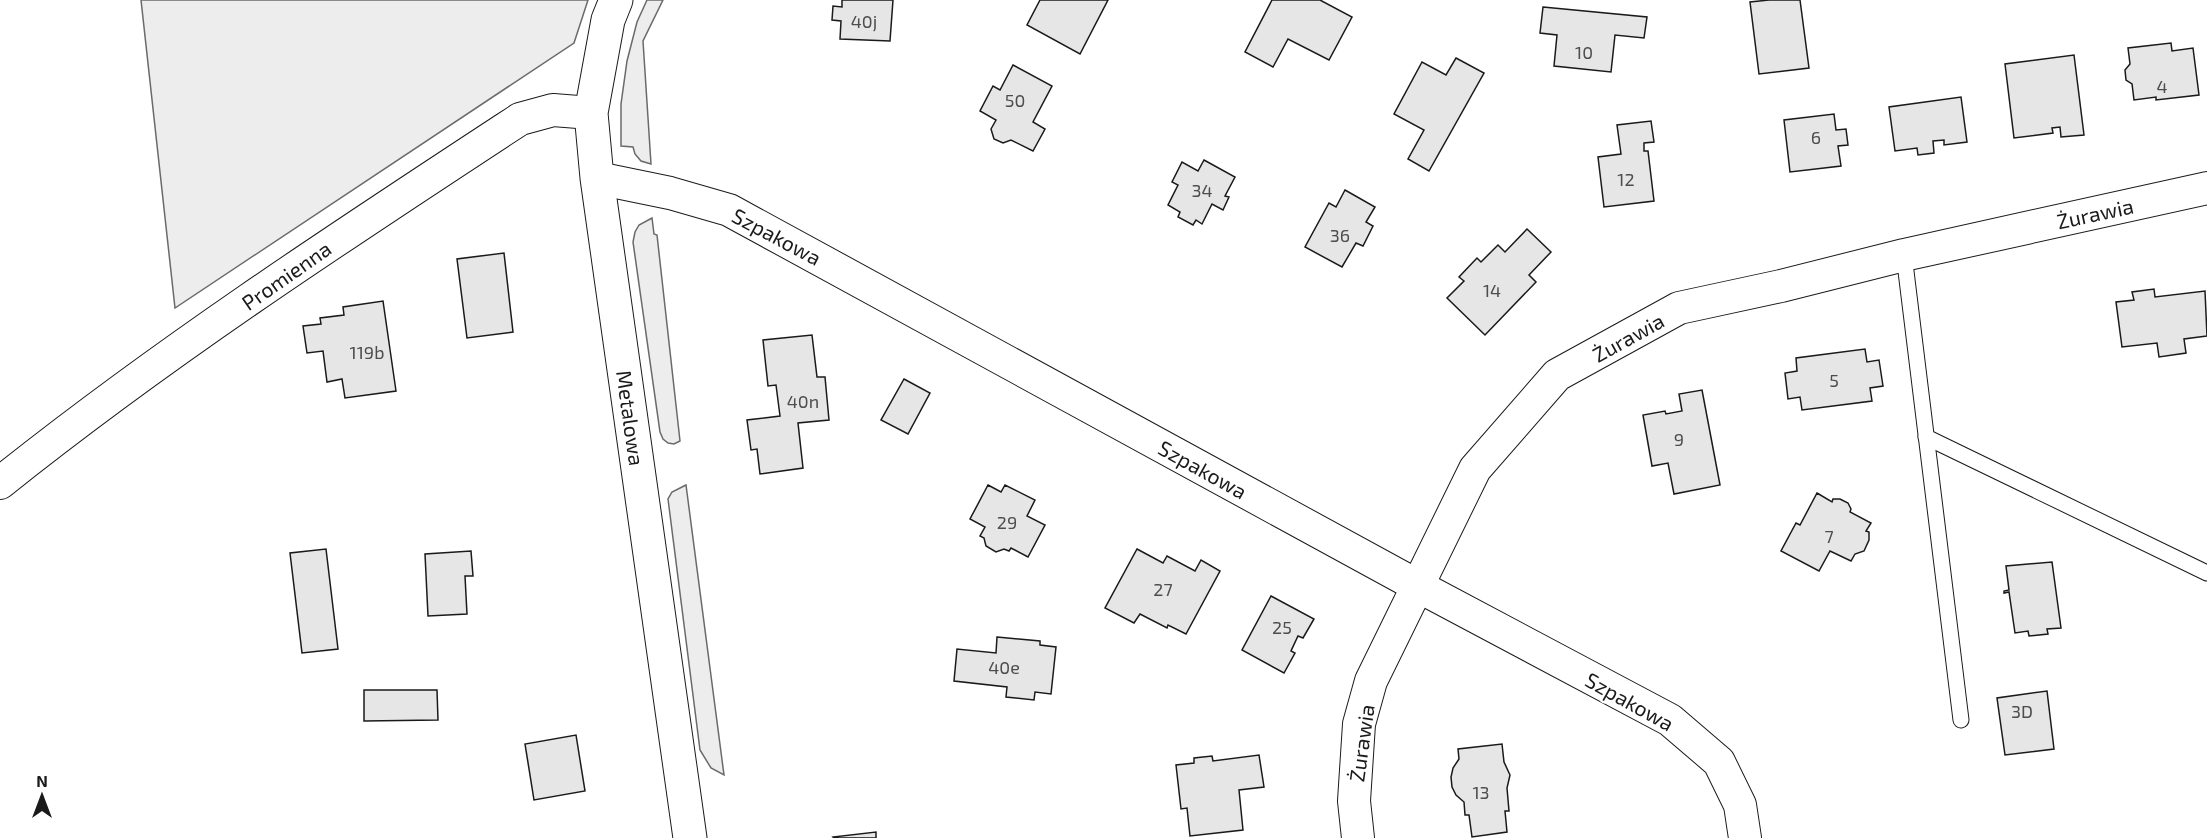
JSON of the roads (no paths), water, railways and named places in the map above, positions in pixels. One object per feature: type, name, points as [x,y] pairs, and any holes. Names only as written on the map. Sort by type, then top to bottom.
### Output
[{"type":"street","name":"Metalowa","points":[[616,0],[608,20],[591,113],[597,178],[690,838]]},
{"type":"street","name":"Promienna","points":[[0,483],[76,422],[311,257],[520,119],[553,110],[591,113]]},
{"type":"street","name":"Szpakowa","points":[[597,178],[670,193],[729,210],[1416,585],[1670,720],[1719,762],[1740,805],[1745,838]]},
{"type":"street","name":"Żurawia","points":[[1358,838],[1354,801],[1359,724],[1371,681],[1474,469],[1557,375],[1679,309],[1904,255],[2207,188]]},
{"type":"lane","points":[[1904,255],[1961,720]]},
{"type":"lane","points":[[1926,437],[2207,573]]}]
